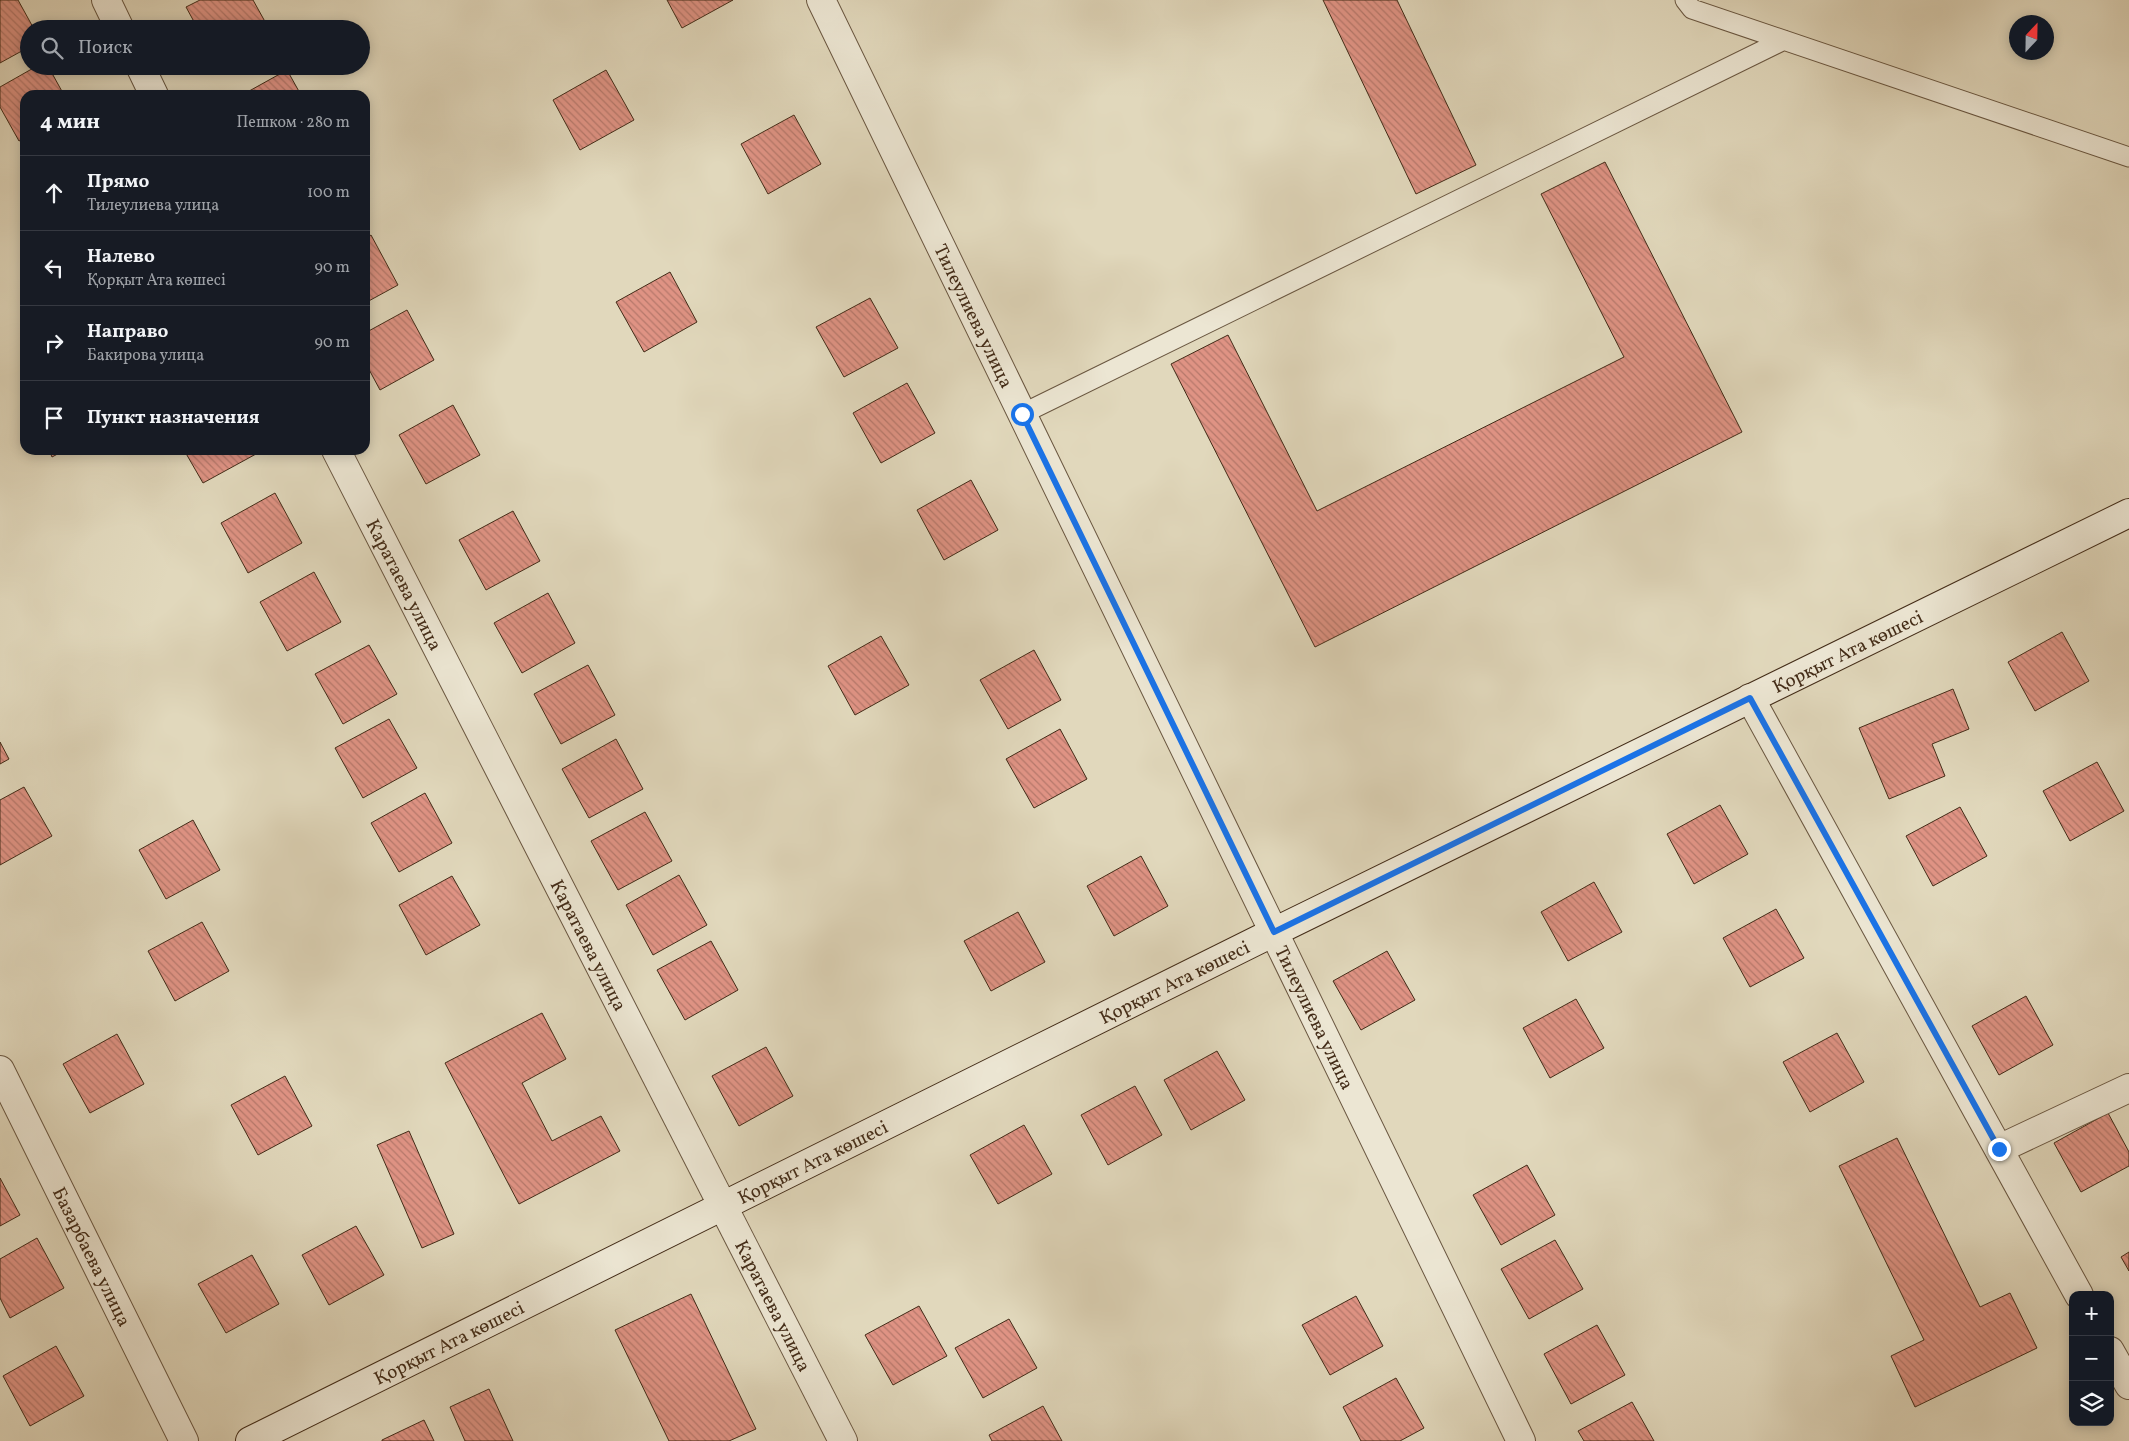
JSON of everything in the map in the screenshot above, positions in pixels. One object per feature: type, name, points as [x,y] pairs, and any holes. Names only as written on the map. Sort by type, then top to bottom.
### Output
[{"type":"street","points":[[106,0],[116,20]]},
{"type":"street","name":"Тилеулиева улица","points":[[821,0],[1521,1441]]},
{"type":"street","points":[[144,75],[152,90]]},
{"type":"street","name":"Каратаева улица","points":[[339,455],[843,1441]]},
{"type":"street","name":"Қорқыт Ата көшесі","points":[[250,1441],[1274,932],[2129,513]]},
{"type":"street","points":[[1750,698],[2077,1291]]},
{"type":"street","name":"Базарбаева улица","points":[[0,1070],[184,1441]]},
{"type":"street","points":[[1999,1149],[2129,1088]]},
{"type":"street","points":[[2114,1358],[2129,1384]]},
{"type":"lane","points":[[1685,0],[1692,9],[2129,157]]},
{"type":"lane","points":[[1022,414],[1784,40]]},
{"type":"building","points":[[0,0],[18,0],[29,20],[20,20],[20,52],[0,63]]},
{"type":"building","points":[[200,0],[253,0],[264,20],[193,20],[186,7]]},
{"type":"building","points":[[667,0],[733,0],[682,28]]},
{"type":"building","points":[[1323,0],[1397,0],[1476,165],[1416,194]]},
{"type":"building","points":[[606,70],[634,120],[580,150],[553,100]]},
{"type":"building","points":[[21,75],[53,75],[61,90],[20,90],[19,141],[0,107],[0,87]]},
{"type":"building","points":[[278,75],[290,75],[298,90],[251,90]]},
{"type":"building","points":[[794,115],[821,164],[768,194],[741,144]]},
{"type":"building","points":[[1605,162],[1742,432],[1315,647],[1171,364],[1228,335],[1317,511],[1624,357],[1541,194]]},
{"type":"building","points":[[370,236],[398,285],[370,300]]},
{"type":"building","points":[[670,272],[697,322],[644,352],[616,302]]},
{"type":"building","points":[[870,298],[898,348],[844,377],[816,327]]},
{"type":"building","points":[[407,310],[434,360],[380,390],[370,371],[370,330]]},
{"type":"building","points":[[907,383],[935,433],[881,463],[853,413]]},
{"type":"building","points":[[453,405],[480,455],[426,484],[399,435]]},
{"type":"building","points":[[187,455],[254,455],[203,483]]},
{"type":"building","points":[[971,480],[998,530],[944,560],[917,510]]},
{"type":"building","points":[[275,493],[302,543],[248,573],[221,523]]},
{"type":"building","points":[[513,511],[540,561],[486,590],[459,540]]},
{"type":"building","points":[[314,572],[341,622],[287,651],[260,602]]},
{"type":"building","points":[[548,593],[575,643],[522,673],[494,623]]},
{"type":"building","points":[[2062,632],[2089,681],[2035,711],[2008,662]]},
{"type":"building","points":[[881,636],[909,685],[855,715],[828,666]]},
{"type":"building","points":[[369,645],[397,694],[343,724],[315,674]]},
{"type":"building","points":[[1034,650],[1061,700],[1008,729],[980,680]]},
{"type":"building","points":[[588,665],[615,715],[561,744],[534,694]]},
{"type":"building","points":[[1953,689],[1969,729],[1932,744],[1945,776],[1889,799],[1859,728]]},
{"type":"building","points":[[389,719],[417,768],[363,798],[335,748]]},
{"type":"building","points":[[1060,729],[1087,779],[1034,808],[1006,759]]},
{"type":"building","points":[[616,739],[643,789],[589,818],[562,769]]},
{"type":"building","points":[[0,742],[9,759],[0,764]]},
{"type":"building","points":[[2097,762],[2124,811],[2070,841],[2043,791]]},
{"type":"building","points":[[24,787],[52,836],[0,865],[0,800]]},
{"type":"building","points":[[425,793],[452,843],[399,872],[371,823]]},
{"type":"building","points":[[1720,805],[1748,854],[1694,884],[1667,834]]},
{"type":"building","points":[[1960,807],[1987,856],[1933,886],[1906,836]]},
{"type":"building","points":[[645,812],[672,861],[618,890],[591,841]]},
{"type":"building","points":[[193,820],[220,870],[166,899],[139,850]]},
{"type":"building","points":[[1141,856],[1168,906],[1114,936],[1087,886]]},
{"type":"building","points":[[679,875],[707,925],[653,955],[626,905]]},
{"type":"building","points":[[452,876],[480,925],[426,955],[399,905]]},
{"type":"building","points":[[1594,882],[1622,932],[1568,961],[1541,912]]},
{"type":"building","points":[[1776,909],[1804,958],[1750,987],[1723,938]]},
{"type":"building","points":[[1018,912],[1045,962],[991,991],[964,941]]},
{"type":"building","points":[[202,922],[229,971],[175,1001],[148,951]]},
{"type":"building","points":[[711,941],[738,990],[685,1020],[657,970]]},
{"type":"building","points":[[1387,951],[1415,1000],[1361,1030],[1333,981]]},
{"type":"building","points":[[2026,996],[2053,1045],[1999,1075],[1972,1026]]},
{"type":"building","points":[[1576,999],[1604,1048],[1550,1078],[1523,1028]]},
{"type":"building","points":[[542,1013],[566,1059],[522,1083],[552,1141],[601,1116],[620,1151],[519,1204],[445,1063]]},
{"type":"building","points":[[1837,1033],[1864,1082],[1810,1112],[1783,1062]]},
{"type":"building","points":[[117,1034],[144,1084],[90,1113],[63,1064]]},
{"type":"building","points":[[766,1047],[793,1096],[739,1126],[712,1076]]},
{"type":"building","points":[[1217,1051],[1245,1100],[1191,1130],[1164,1080]]},
{"type":"building","points":[[285,1076],[312,1126],[258,1155],[231,1105]]},
{"type":"building","points":[[1135,1086],[1162,1135],[1108,1165],[1081,1115]]},
{"type":"building","points":[[2108,1113],[2129,1152],[2129,1166],[2081,1192],[2054,1143]]},
{"type":"building","points":[[1024,1125],[1052,1174],[998,1204],[970,1155]]},
{"type":"building","points":[[409,1131],[454,1234],[422,1248],[377,1145]]},
{"type":"building","points":[[1897,1138],[1980,1307],[2010,1293],[2037,1348],[1915,1407],[1891,1356],[1924,1340],[1839,1166]]},
{"type":"building","points":[[1527,1165],[1555,1215],[1501,1245],[1473,1195]]},
{"type":"building","points":[[0,1178],[20,1215],[0,1226]]},
{"type":"building","points":[[356,1226],[384,1275],[329,1305],[302,1255]]},
{"type":"building","points":[[37,1238],[64,1288],[10,1318],[0,1298],[0,1259]]},
{"type":"building","points":[[1555,1240],[1583,1289],[1529,1319],[1501,1269]]},
{"type":"building","points":[[2129,1252],[2129,1271],[2121,1257]]},
{"type":"building","points":[[252,1255],[279,1304],[226,1333],[198,1284]]},
{"type":"building","points":[[691,1294],[756,1429],[729,1441],[669,1441],[615,1330]]},
{"type":"building","points":[[1356,1296],[1383,1346],[1330,1375],[1302,1325]]},
{"type":"building","points":[[919,1306],[947,1356],[893,1385],[865,1335]]},
{"type":"building","points":[[1009,1319],[1037,1368],[983,1398],[955,1348]]},
{"type":"building","points":[[1597,1325],[1625,1375],[1571,1404],[1544,1354]]},
{"type":"building","points":[[56,1346],[84,1396],[30,1426],[3,1376]]},
{"type":"building","points":[[1396,1378],[1424,1428],[1400,1441],[1361,1441],[1343,1407]]},
{"type":"building","points":[[489,1389],[513,1441],[465,1441],[450,1407]]},
{"type":"building","points":[[1632,1402],[1654,1441],[1584,1441],[1578,1431]]},
{"type":"building","points":[[1043,1406],[1062,1441],[992,1441],[989,1435]]},
{"type":"building","points":[[424,1420],[434,1441],[382,1441],[382,1440]]},
{"type":"route","points":[[1022,414],[1274,932],[1750,698],[1999,1149]]}]
